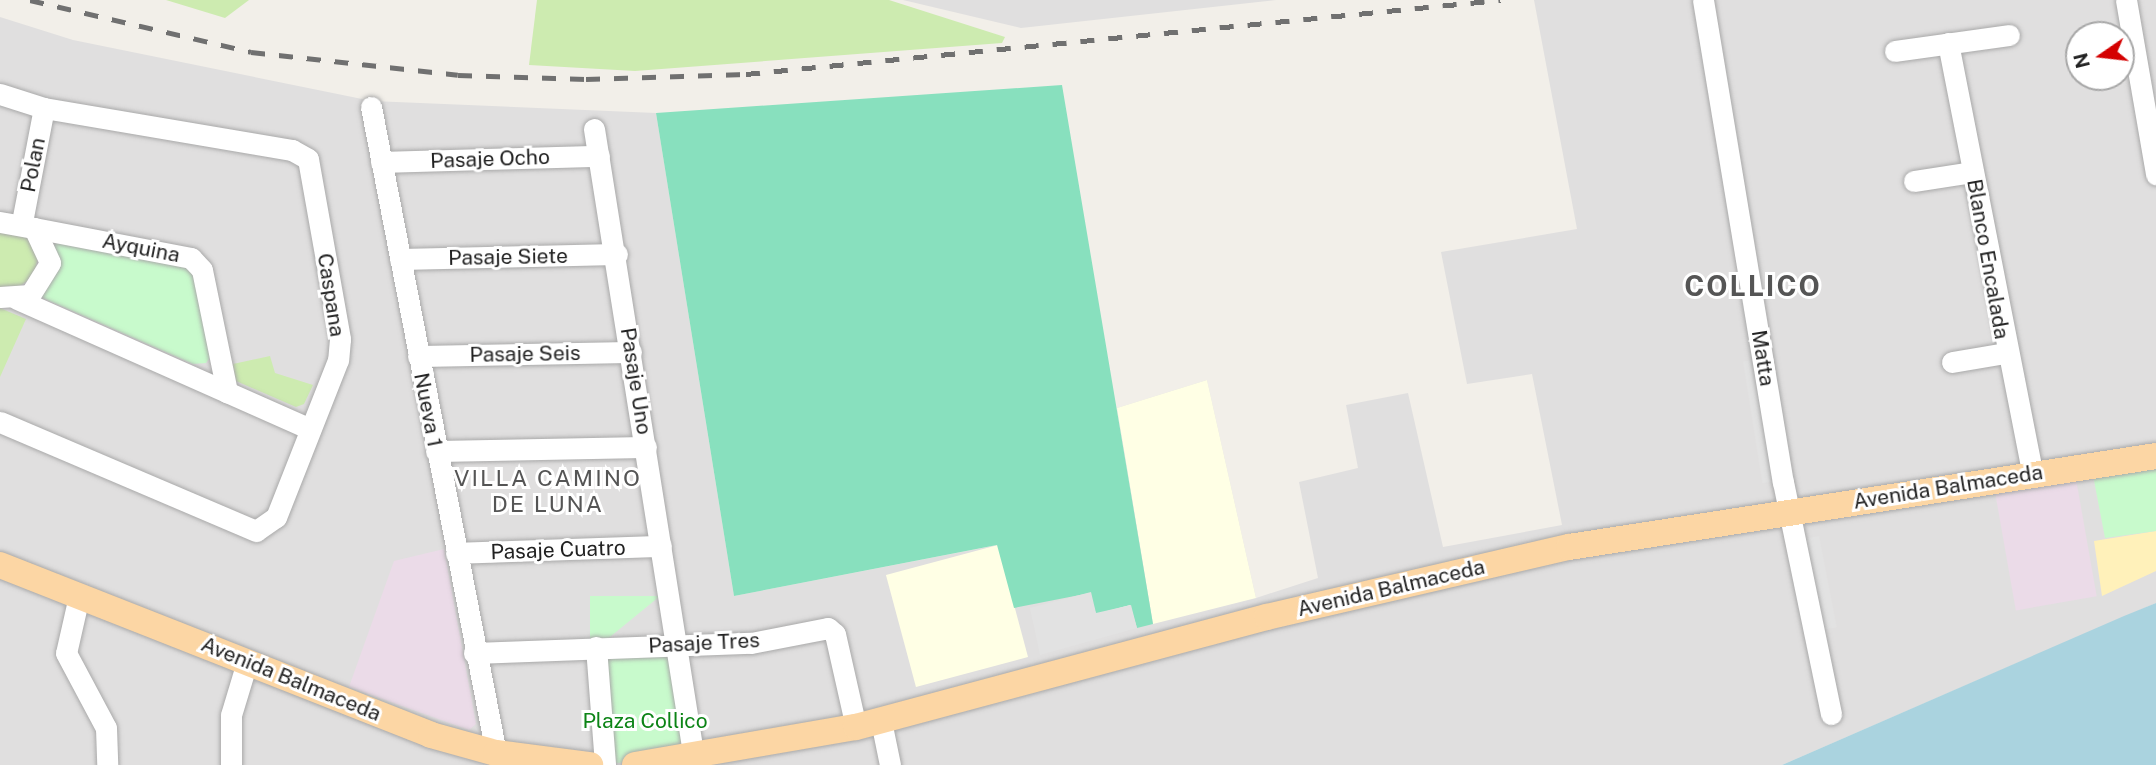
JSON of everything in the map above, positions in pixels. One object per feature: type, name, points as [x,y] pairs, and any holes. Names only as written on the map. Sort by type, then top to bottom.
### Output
[{"type":"main road","name":"Avenida Balmaceda","points":[[635,765],[694,759],[869,724],[1267,617],[1569,547],[2032,473],[2156,456]]},
{"type":"main road","name":"Avenida Balmaceda","points":[[0,565],[430,735],[496,753],[590,765]]},
{"type":"street","name":"Matta","points":[[1703,0],[1790,513],[1831,714]]},
{"type":"street","points":[[2126,0],[2156,174]]},
{"type":"street","points":[[1895,51],[2009,34]]},
{"type":"street","name":"Blanco Encalada","points":[[1948,43],[2006,353],[2032,473]]},
{"type":"street","name":"Caspana","points":[[0,94],[44,108],[197,131],[292,150],[308,159],[340,339],[310,429],[276,517],[256,531],[0,422]]},
{"type":"street","name":"Nueva 1","points":[[371,107],[474,653],[496,753]]},
{"type":"street","name":"Polan","points":[[11,223],[44,108]]},
{"type":"street","name":"Pasaje Uno","points":[[594,129],[617,254],[694,759]]},
{"type":"street","name":"Pasaje Ocho","points":[[381,162],[599,156]]},
{"type":"street","points":[[1914,181],[1972,172]]},
{"type":"street","points":[[8,298],[40,287],[50,262],[11,223]]},
{"type":"street","name":"Ayquina","points":[[11,223],[191,258],[202,270],[227,392]]},
{"type":"street","name":"Pasaje Siete","points":[[400,259],[617,254]]},
{"type":"street","points":[[8,298],[310,429]]},
{"type":"street","name":"Pasaje Seis","points":[[418,356],[631,352]]},
{"type":"street","points":[[1952,362],[2006,353]]},
{"type":"street","points":[[436,451],[646,447]]},
{"type":"street","name":"Pasaje Cuatro","points":[[456,553],[661,546]]},
{"type":"street","points":[[79,596],[66,653],[106,728],[107,765]]},
{"type":"street","name":"Pasaje Tres","points":[[474,653],[751,643],[828,628],[835,634],[869,724]]},
{"type":"street","points":[[596,647],[605,765]]},
{"type":"street","points":[[230,765],[231,715],[247,662]]},
{"type":"street","points":[[869,724],[890,765]]},
{"type":"shaded area","points":[[903,0],[1276,0],[1021,28]]},
{"type":"shaded area","points":[[1534,0],[2156,0],[2156,603],[1782,765],[0,765],[0,17],[73,40],[372,101],[656,113],[734,596],[998,545],[1152,624],[1117,408],[1207,380],[1256,598],[1318,578],[1299,482],[1358,468],[1346,405],[1408,393],[1443,547],[1562,525],[1532,374],[1467,384],[1441,252],[1577,229]]},
{"type":"shaded area","points":[[1753,360],[1772,481],[1762,483],[1743,362]]},
{"type":"shaded area","points":[[1207,380],[1256,598],[1153,624],[1117,408]]},
{"type":"shaded area","points":[[2076,479],[2097,596],[2016,610],[1995,493]]},
{"type":"shaded area","points":[[1819,536],[1837,627],[1824,630],[1806,538]]},
{"type":"shaded area","points":[[998,545],[1028,657],[916,687],[886,575]]},
{"type":"shaded area","points":[[444,549],[476,724],[469,730],[349,687],[394,561]]},
{"type":"shaded area","points":[[1091,592],[1096,613],[1131,605],[1137,628],[1040,655],[1030,608]]},
{"type":"green space","points":[[166,0],[249,0],[225,18]]},
{"type":"green space","points":[[537,0],[889,0],[1005,37],[1002,43],[635,71],[529,65]]},
{"type":"green space","points":[[1062,85],[1153,624],[1137,628],[1130,605],[1096,614],[1090,593],[1014,608],[997,545],[734,596],[656,113]]},
{"type":"green space","points":[[0,230],[27,233],[39,254],[33,277],[20,286],[0,287]]},
{"type":"green space","points":[[57,237],[192,259],[213,353],[206,363],[193,364],[43,298],[39,292]]},
{"type":"green space","points":[[0,308],[26,319],[0,377]]},
{"type":"green space","points":[[270,356],[275,373],[313,385],[304,404],[296,407],[236,381],[233,364]]},
{"type":"green space","points":[[2156,461],[2156,531],[2105,538],[2092,470]]},
{"type":"green space","points":[[590,596],[660,596],[605,641],[590,641]]},
{"type":"green space","name":"Plaza Collico","points":[[673,654],[688,746],[681,757],[617,763],[608,755],[603,659]]},
{"type":"sand","points":[[2156,531],[2156,571],[2102,596],[2094,541]]},
{"type":"water","points":[[2156,603],[2156,765],[1782,765],[2124,616]]},
{"type":"railway","points":[[30,0],[251,52],[458,75],[586,79],[746,74],[1500,0]]},
{"type":"district","name":"COLLICO","points":[[1753,286]]},
{"type":"district","name":"VILLA CAMINO DE LUNA","points":[[548,491]]}]
